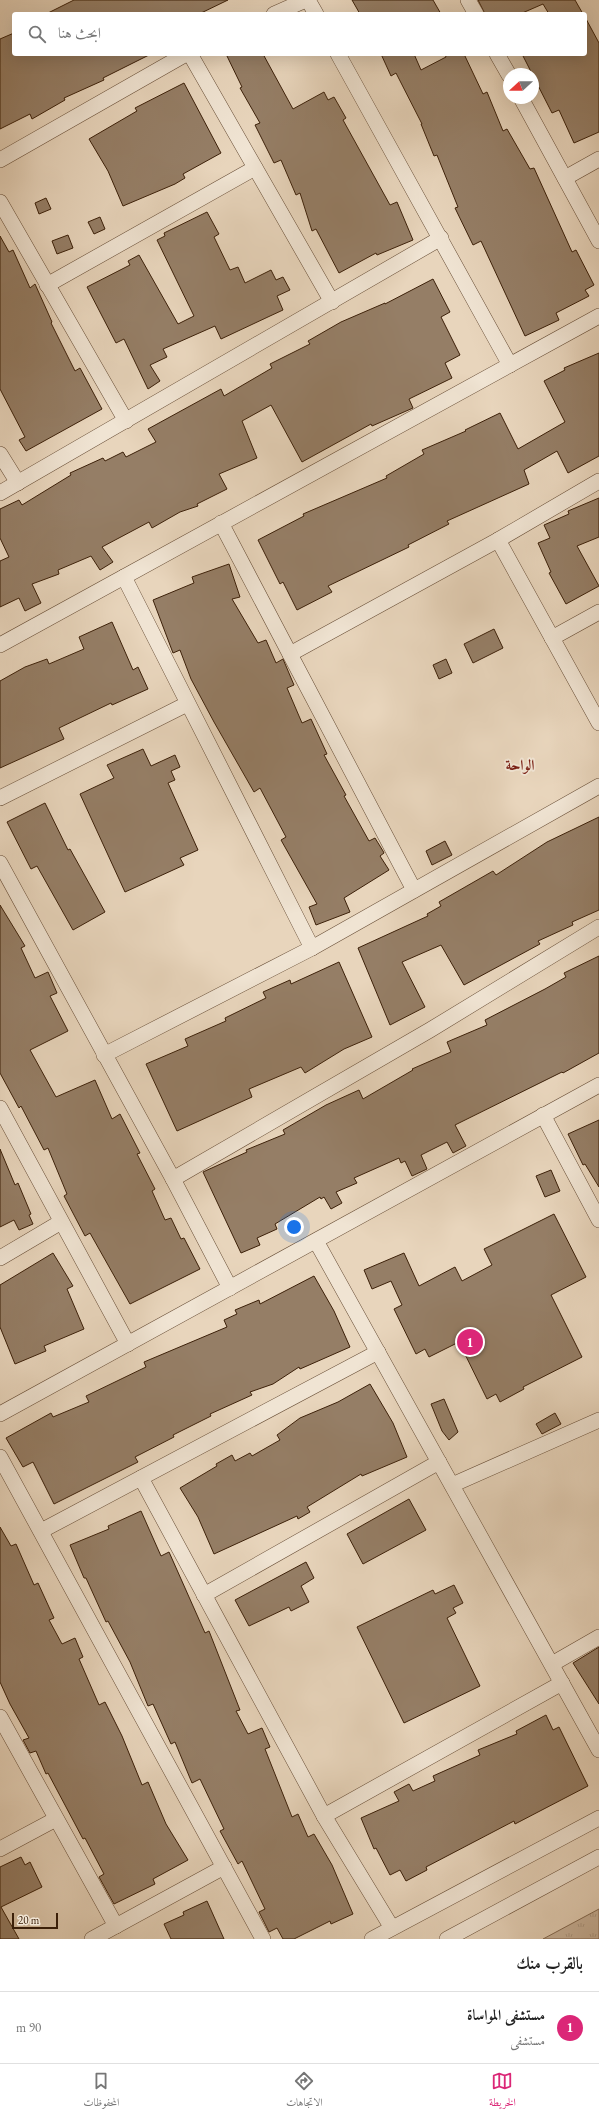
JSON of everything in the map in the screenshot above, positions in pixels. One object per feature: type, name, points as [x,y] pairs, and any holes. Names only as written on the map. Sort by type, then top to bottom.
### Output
[{"type":"street","points":[[279,12],[307,0],[315,12]]},
{"type":"street","points":[[468,0],[475,12]]},
{"type":"street","points":[[0,160],[182,56]]},
{"type":"street","points":[[191,56],[332,302]]},
{"type":"street","points":[[339,56],[510,365]]},
{"type":"street","points":[[498,56],[505,68]]},
{"type":"street","points":[[524,104],[599,241]]},
{"type":"street","points":[[565,178],[599,159]]},
{"type":"street","points":[[47,285],[255,168]]},
{"type":"street","points":[[0,202],[126,421]]},
{"type":"street","points":[[0,493],[441,238]]},
{"type":"street","points":[[0,645],[599,316]]},
{"type":"street","points":[[0,454],[18,483]]},
{"type":"street","points":[[290,654],[498,540],[599,481]]},
{"type":"street","points":[[221,523],[414,890]]},
{"type":"street","points":[[498,540],[599,723]]},
{"type":"street","points":[[124,577],[187,704],[312,948]]},
{"type":"street","points":[[552,638],[599,612]]},
{"type":"street","points":[[0,798],[187,704]]},
{"type":"street","points":[[104,1055],[312,948],[599,786]]},
{"type":"street","points":[[0,863],[173,1179],[230,1288]]},
{"type":"street","points":[[173,1179],[430,1030],[599,927]]},
{"type":"street","points":[[0,1414],[599,1085]]},
{"type":"street","points":[[1,1112],[128,1344]]},
{"type":"street","points":[[543,1115],[599,1220]]},
{"type":"street","points":[[0,1258],[61,1222]]},
{"type":"street","points":[[316,1241],[599,1750]]},
{"type":"street","points":[[41,1532],[378,1352]]},
{"type":"street","points":[[452,1485],[599,1420]]},
{"type":"street","points":[[0,1457],[264,1939]]},
{"type":"street","points":[[204,1595],[439,1462]]},
{"type":"street","points":[[141,1478],[324,1816],[392,1928]]},
{"type":"street","points":[[552,1664],[599,1637]]},
{"type":"street","points":[[324,1816],[562,1683]]},
{"type":"street","points":[[0,1717],[116,1926]]},
{"type":"street","points":[[372,1939],[599,1818]]},
{"type":"street","points":[[0,1849],[56,1819]]},
{"type":"street","points":[[447,1939],[599,1857]]},
{"type":"street","points":[[92,1939],[224,1867]]},
{"type":"green space","points":[[599,1909],[599,1939],[543,1939]]},
{"type":"building","points":[[74,0],[228,0],[203,12],[50,12]]},
{"type":"building","points":[[352,0],[433,0],[440,12],[359,12]]},
{"type":"building","points":[[478,0],[575,0],[582,12],[548,12],[543,4],[525,12],[484,12]]},
{"type":"building","points":[[587,21],[599,43],[599,132],[574,143],[559,110],[552,113],[539,87],[539,68],[529,68],[523,56],[587,56]]},
{"type":"building","points":[[12,34],[12,56],[147,56],[103,78],[104,80],[64,98],[65,100],[32,119],[30,114],[0,129],[0,39]]},
{"type":"building","points":[[227,56],[264,56],[293,109],[324,92],[328,100],[334,97],[346,118],[343,120],[390,205],[397,202],[413,240],[377,255],[376,253],[339,273],[316,229],[312,231],[300,193],[296,195],[281,160],[274,163],[255,125],[260,123],[240,88],[242,87]]},
{"type":"building","points":[[382,56],[415,56],[421,70],[446,56],[465,56],[483,94],[487,92],[503,131],[507,129],[530,169],[534,168],[572,252],[576,250],[594,285],[585,290],[589,296],[556,313],[559,320],[525,336],[481,241],[473,245],[455,208],[458,207],[437,155],[434,156],[422,124],[396,73],[391,76]]},
{"type":"building","points":[[184,83],[221,153],[183,174],[185,178],[175,184],[123,206],[108,171],[89,139],[137,111],[135,108]]},
{"type":"building","points":[[46,198],[51,209],[39,214],[35,203]]},
{"type":"building","points":[[207,212],[219,234],[214,237],[230,270],[238,267],[245,283],[271,270],[276,280],[283,277],[290,290],[277,296],[283,310],[221,339],[215,326],[163,349],[167,357],[150,365],[160,381],[148,389],[124,339],[116,343],[87,287],[130,265],[128,261],[139,255],[178,324],[194,316],[157,240],[165,236],[164,233]]},
{"type":"building","points":[[100,217],[105,229],[94,234],[88,222]]},
{"type":"building","points":[[68,235],[73,248],[57,254],[52,241]]},
{"type":"building","points":[[0,236],[9,252],[13,250],[30,288],[35,284],[52,322],[51,323],[75,371],[80,368],[102,409],[26,451],[19,440],[25,437],[0,389]]},
{"type":"building","points":[[433,279],[450,312],[441,317],[460,355],[445,363],[452,378],[409,399],[413,408],[372,426],[371,424],[302,462],[271,405],[242,421],[257,458],[219,474],[227,489],[197,504],[198,506],[180,512],[152,528],[149,522],[102,547],[113,562],[100,570],[91,556],[58,570],[59,574],[32,584],[41,603],[25,611],[19,598],[0,607],[0,561],[9,557],[0,538],[0,509],[19,500],[22,505],[71,475],[70,473],[103,458],[105,461],[123,452],[126,457],[156,442],[148,429],[221,389],[224,396],[272,368],[270,364],[310,344],[308,341],[341,322],[385,304]]},
{"type":"building","points":[[599,353],[599,456],[568,473],[557,451],[524,470],[529,484],[447,521],[449,524],[408,545],[409,547],[328,586],[332,592],[297,610],[283,582],[280,584],[258,540],[304,516],[303,514],[387,478],[386,476],[424,454],[422,450],[466,431],[465,430],[500,413],[518,449],[565,422],[544,381],[565,370],[564,368]]},
{"type":"building","points":[[599,498],[599,537],[577,546],[599,586],[566,604],[549,573],[551,572],[538,543],[550,538],[544,525],[569,514],[568,511]]},
{"type":"building","points":[[229,564],[240,597],[232,599],[258,643],[266,640],[276,663],[283,659],[294,685],[287,688],[302,723],[311,719],[327,754],[324,755],[346,795],[344,796],[369,841],[375,838],[383,851],[384,853],[380,856],[389,870],[344,898],[350,912],[316,925],[309,907],[317,904],[281,840],[286,837],[260,788],[254,792],[214,722],[191,679],[180,650],[173,653],[153,600],[194,583],[192,577]]},
{"type":"building","points":[[112,622],[133,670],[138,667],[148,689],[112,705],[111,703],[59,728],[64,739],[0,768],[0,681],[25,667],[47,659],[49,664],[84,649],[79,637]]},
{"type":"building","points":[[494,629],[503,648],[473,663],[464,644]]},
{"type":"building","points":[[446,659],[452,673],[439,679],[433,665]]},
{"type":"building","points":[[143,749],[151,766],[175,755],[180,767],[171,771],[175,780],[168,783],[198,850],[180,858],[184,865],[125,892],[80,794],[114,778],[107,765]]},
{"type":"building","points":[[45,803],[68,850],[70,849],[105,912],[73,930],[37,866],[31,869],[7,822]]},
{"type":"building","points":[[599,817],[599,910],[572,922],[573,925],[538,941],[540,944],[464,985],[441,945],[402,962],[425,1007],[390,1025],[358,948],[428,916],[427,914],[441,906],[439,902],[493,871],[496,875],[547,842]]},
{"type":"building","points":[[445,841],[452,855],[432,865],[426,851]]},
{"type":"building","points":[[0,905],[25,946],[21,948],[35,978],[48,972],[57,993],[50,996],[68,1031],[30,1050],[56,1097],[95,1080],[112,1119],[120,1114],[140,1153],[137,1154],[155,1189],[152,1191],[165,1220],[171,1218],[181,1239],[184,1238],[200,1269],[130,1304],[90,1233],[85,1236],[64,1196],[67,1194],[48,1148],[44,1150],[21,1106],[19,1108],[0,1073]]},
{"type":"building","points":[[599,956],[599,1053],[563,1073],[562,1072],[455,1125],[466,1146],[453,1153],[447,1142],[421,1155],[427,1169],[412,1176],[405,1161],[401,1163],[399,1158],[354,1178],[357,1183],[336,1192],[342,1203],[331,1209],[324,1197],[321,1199],[320,1197],[275,1224],[277,1229],[257,1238],[260,1245],[241,1253],[203,1172],[247,1152],[246,1150],[285,1134],[283,1130],[326,1105],[359,1090],[363,1099],[413,1070],[412,1069],[451,1052],[447,1042],[487,1025],[485,1020],[545,989],[566,977],[564,973]]},
{"type":"building","points":[[339,962],[372,1037],[344,1049],[305,1073],[301,1067],[249,1089],[252,1097],[177,1131],[146,1064],[188,1046],[185,1039],[226,1021],[225,1018],[266,998],[263,992],[290,980],[291,984]]},
{"type":"building","points":[[599,1120],[599,1187],[585,1164],[583,1165],[568,1134]]},
{"type":"building","points":[[0,1149],[15,1185],[18,1183],[31,1214],[29,1215],[33,1224],[19,1230],[14,1220],[0,1227]]},
{"type":"building","points":[[551,1170],[560,1191],[545,1197],[536,1176]]},
{"type":"building","points":[[554,1214],[586,1277],[551,1295],[582,1357],[523,1387],[524,1389],[500,1402],[496,1394],[487,1399],[459,1342],[429,1357],[425,1349],[416,1354],[394,1309],[402,1305],[391,1281],[372,1289],[364,1270],[404,1253],[419,1286],[455,1267],[462,1281],[492,1265],[484,1249]]},
{"type":"building","points":[[53,1253],[73,1286],[67,1289],[84,1329],[44,1346],[46,1351],[15,1364],[0,1327],[0,1285]]},
{"type":"building","points":[[314,1276],[334,1311],[350,1347],[300,1369],[299,1367],[273,1384],[250,1392],[252,1395],[210,1414],[211,1416],[173,1435],[174,1437],[135,1457],[138,1462],[54,1504],[33,1462],[23,1467],[6,1438],[51,1413],[53,1417],[89,1402],[86,1396],[146,1367],[144,1362],[227,1327],[224,1320],[237,1314],[235,1310],[259,1300],[260,1304]]},
{"type":"building","points":[[370,1384],[393,1423],[407,1457],[362,1476],[361,1474],[307,1507],[310,1512],[298,1519],[297,1516],[214,1554],[198,1517],[180,1488],[217,1466],[216,1464],[232,1455],[235,1461],[250,1453],[252,1456],[280,1440],[277,1435],[300,1418],[338,1402]]},
{"type":"building","points":[[444,1399],[458,1432],[449,1440],[442,1431],[431,1404]]},
{"type":"building","points":[[555,1413],[561,1424],[542,1434],[536,1424]]},
{"type":"building","points":[[409,1499],[426,1530],[363,1564],[347,1534]]},
{"type":"building","points":[[141,1511],[161,1556],[169,1552],[205,1633],[209,1631],[240,1710],[236,1711],[248,1734],[262,1728],[270,1747],[265,1749],[292,1817],[298,1814],[308,1837],[314,1834],[332,1865],[353,1914],[331,1924],[330,1921],[294,1939],[283,1939],[277,1928],[269,1932],[259,1912],[265,1909],[242,1861],[238,1864],[220,1831],[224,1829],[200,1779],[192,1783],[175,1742],[171,1744],[153,1704],[148,1706],[130,1662],[108,1621],[106,1622],[86,1578],[84,1578],[70,1545],[109,1529],[108,1526]]},
{"type":"building","points":[[0,1527],[11,1546],[16,1544],[34,1585],[38,1583],[54,1618],[49,1620],[62,1644],[75,1638],[83,1657],[79,1659],[99,1705],[105,1702],[122,1736],[142,1785],[148,1782],[166,1824],[188,1860],[153,1879],[155,1884],[114,1904],[99,1877],[104,1874],[85,1838],[83,1839],[48,1773],[46,1774],[36,1751],[30,1753],[23,1740],[29,1738],[10,1704],[0,1682]]},
{"type":"building","points":[[306,1562],[314,1578],[301,1586],[309,1602],[291,1611],[289,1607],[249,1626],[235,1600]]},
{"type":"building","points":[[454,1585],[463,1603],[453,1608],[456,1613],[447,1618],[480,1686],[404,1723],[357,1627],[433,1590],[435,1594]]},
{"type":"building","points":[[599,1647],[599,1704],[573,1663]]},
{"type":"building","points":[[546,1715],[553,1730],[559,1727],[588,1786],[515,1824],[514,1821],[426,1867],[427,1870],[406,1881],[400,1870],[390,1875],[376,1848],[374,1849],[361,1818],[399,1801],[394,1792],[409,1784],[413,1791],[435,1781],[433,1776],[480,1755],[478,1750],[517,1734],[516,1731]]},
{"type":"building","points":[[21,1857],[25,1865],[30,1862],[42,1887],[1,1907],[19,1939],[0,1939],[0,1867]]},
{"type":"building","points":[[207,1901],[224,1939],[171,1939],[164,1924],[184,1915],[183,1912]]},
{"type":"place","name":"مستشفى المواساة","points":[[470,1342]]},
{"type":"district","name":"الواحة","points":[[520,764]]}]
